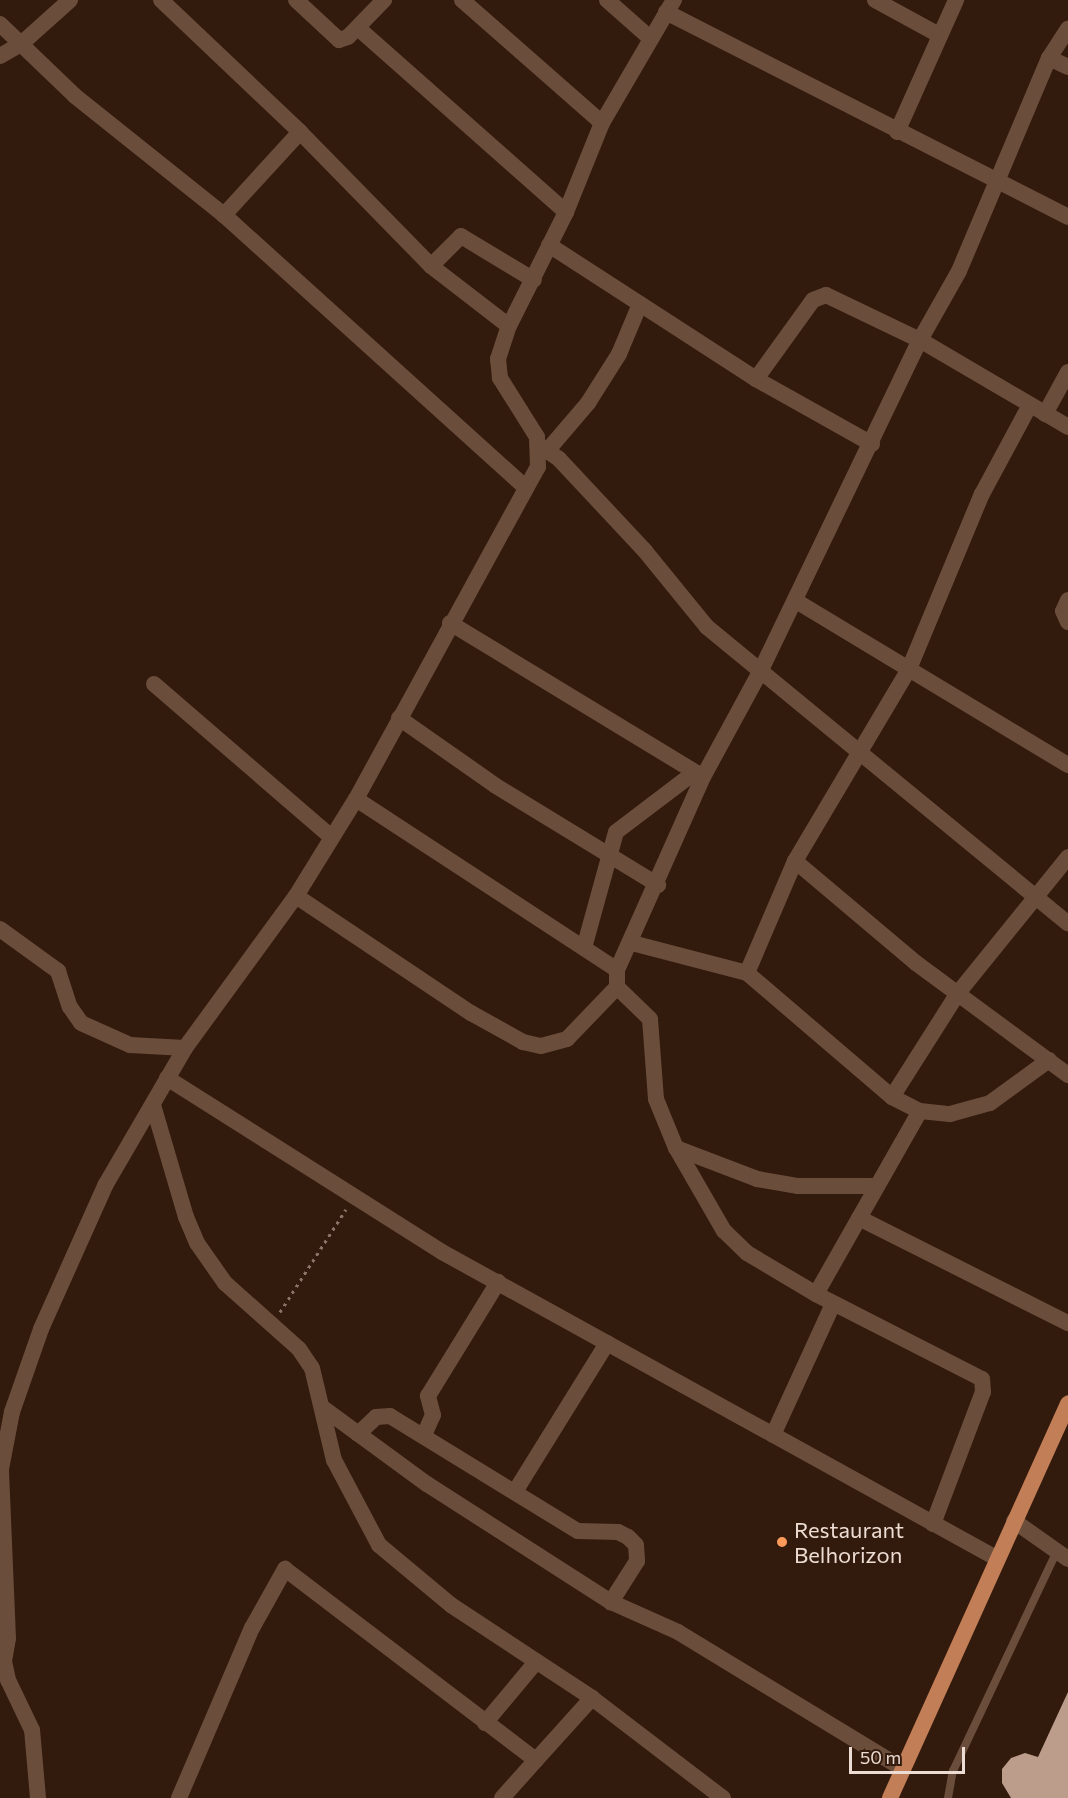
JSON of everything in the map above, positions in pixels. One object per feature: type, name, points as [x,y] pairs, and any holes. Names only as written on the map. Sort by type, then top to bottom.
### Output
[{"type":"highway","points":[[890,1798],[996,1558],[1068,1403]]},
{"type":"street","points":[[0,56],[21,44],[70,0]]},
{"type":"street","points":[[161,0],[300,132],[431,266],[508,326]]},
{"type":"street","points":[[296,0],[336,39],[348,38],[384,0]]},
{"type":"street","points":[[462,0],[602,123]]},
{"type":"street","points":[[607,0],[650,38]]},
{"type":"street","points":[[875,0],[937,34]]},
{"type":"street","points":[[897,132],[937,34],[956,0]]},
{"type":"street","points":[[1068,217],[1000,181],[897,132],[670,6],[602,123],[566,212],[534,279],[508,326],[498,359],[500,378],[531,425],[543,448],[559,459],[645,551],[707,627],[1068,924]]},
{"type":"street","points":[[0,24],[75,96],[224,215],[525,487]]},
{"type":"street","points":[[358,28],[566,212]]},
{"type":"street","points":[[296,896],[471,1013],[523,1042],[541,1046],[567,1039],[617,987],[617,969],[632,943],[658,885],[699,775],[760,672],[921,340],[960,271],[1000,181],[1049,58],[1068,29]]},
{"type":"street","points":[[1049,58],[1068,67]]},
{"type":"street","points":[[224,215],[300,132]]},
{"type":"street","points":[[431,266],[461,236],[534,279]]},
{"type":"street","points":[[549,245],[756,379],[872,444]]},
{"type":"street","points":[[756,379],[813,300],[823,296],[921,340],[1068,427]]},
{"type":"street","points":[[38,1798],[32,1730],[8,1680],[4,1660],[8,1638],[1,1475],[12,1412],[41,1329],[105,1184],[185,1048],[296,896],[356,799],[450,623],[538,466],[543,448],[588,403],[619,354],[640,304]]},
{"type":"street","points":[[747,973],[795,861],[909,669],[982,494],[1038,409],[1068,372]]},
{"type":"street","points":[[1068,600],[1063,610],[1068,622]]},
{"type":"street","points":[[796,601],[1068,765]]},
{"type":"street","points":[[450,623],[699,775]]},
{"type":"street","points":[[154,684],[331,837]]},
{"type":"street","points":[[399,718],[607,856],[658,885]]},
{"type":"street","points":[[584,948],[607,856],[621,826],[699,775]]},
{"type":"street","points":[[356,799],[617,969]]},
{"type":"street","points":[[892,1097],[958,993],[1068,857]]},
{"type":"street","points":[[795,861],[915,963],[1068,1075]]},
{"type":"street","points":[[0,929],[58,970],[70,1007],[81,1023],[130,1045],[185,1048]]},
{"type":"street","points":[[632,943],[747,973],[892,1097],[920,1111],[950,1114],[990,1103],[1049,1060]]},
{"type":"street","points":[[617,987],[650,1019],[656,1099],[676,1148],[729,1236],[747,1253],[833,1304],[982,1379],[983,1392],[933,1524]]},
{"type":"street","points":[[167,1078],[352,1198],[607,1343],[996,1558]]},
{"type":"street","points":[[153,1105],[183,1208],[197,1243],[225,1283],[299,1349],[312,1368],[334,1460],[379,1545],[451,1605],[592,1698],[723,1798]]},
{"type":"street","points":[[816,1294],[920,1111]]},
{"type":"street","points":[[676,1148],[757,1179],[798,1186],[877,1186]]},
{"type":"street","points":[[859,1218],[1068,1323]]},
{"type":"street","points":[[424,1435],[433,1415],[428,1396],[498,1282]]},
{"type":"street","points":[[773,1435],[833,1304]]},
{"type":"street","points":[[516,1490],[607,1343]]},
{"type":"street","points":[[323,1408],[427,1485],[610,1602],[678,1632],[903,1769]]},
{"type":"street","points":[[358,1434],[367,1422],[382,1415],[394,1417],[516,1490],[578,1531],[618,1532],[633,1540],[638,1551],[637,1561],[610,1602]]},
{"type":"street","points":[[1014,1521],[1062,1555]]},
{"type":"street","points":[[179,1798],[252,1628],[285,1569],[536,1760]]},
{"type":"street","points":[[485,1723],[536,1662]]},
{"type":"street","points":[[502,1798],[592,1698]]},
{"type":"lane","points":[[948,1798],[953,1771],[1062,1555]]},
{"type":"path","points":[[273,1324],[352,1198]]},
{"type":"building","points":[[1068,1692],[1068,1798],[1011,1798],[1002,1783],[1002,1769],[1011,1758],[1025,1753],[1038,1757]]},
{"type":"place","name":"Restaurant Belhorizon","points":[[782,1542]]}]
